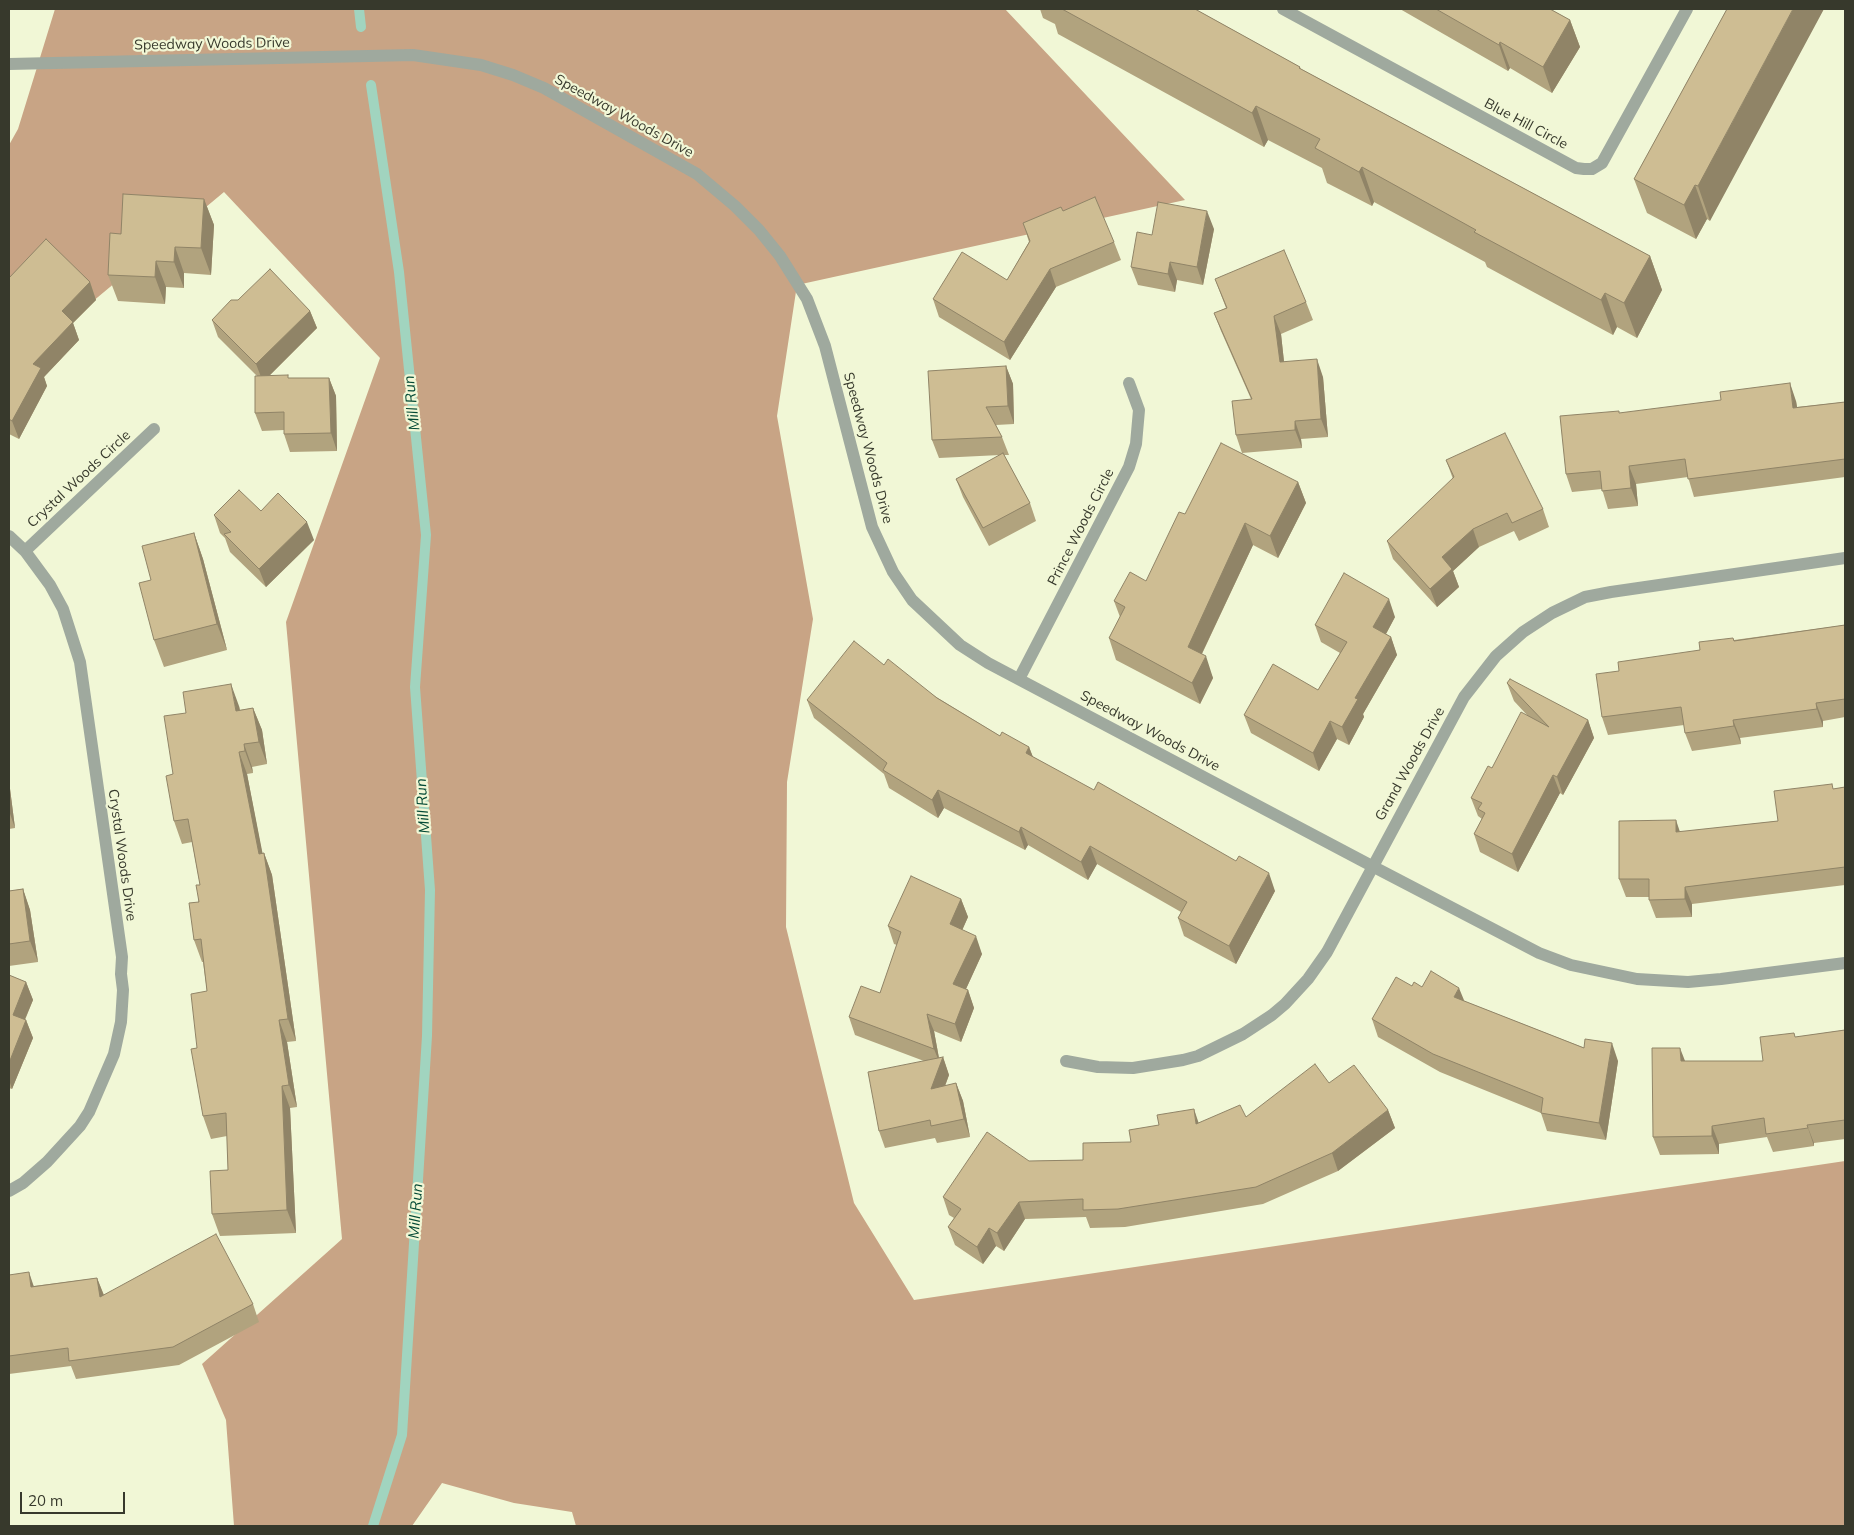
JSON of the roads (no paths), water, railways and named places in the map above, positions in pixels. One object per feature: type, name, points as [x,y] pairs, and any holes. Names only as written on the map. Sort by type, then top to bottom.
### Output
[{"type":"street","name":"Blue Hill Circle","points":[[1283,9],[1576,168],[1592,169],[1602,163],[1687,9]]},
{"type":"street","name":"Speedway Woods Drive","points":[[9,64],[397,55],[464,62],[513,75],[544,88],[697,174],[723,194],[759,230],[790,270],[807,299],[825,346],[872,527],[893,572],[912,600],[960,645],[1019,679],[1372,866],[1539,953],[1571,965],[1620,977],[1653,981],[1688,982],[1721,980],[1845,963]]},
{"type":"street","name":"Prince Woods Circle","points":[[1019,679],[1129,467],[1136,444],[1139,410],[1130,383]]},
{"type":"street","name":"Crystal Woods Circle","points":[[25,551],[154,429]]},
{"type":"street","name":"Crystal Woods Drive","points":[[9,536],[25,551],[50,585],[63,610],[80,662],[122,957],[121,974],[123,990],[121,1022],[114,1054],[89,1112],[59,1150],[35,1172],[9,1191]]},
{"type":"street","name":"Grand Woods Drive","points":[[1066,1061],[1098,1067],[1117,1068],[1167,1064],[1198,1056],[1258,1025],[1285,1004],[1308,979],[1327,952],[1464,697],[1496,656],[1523,632],[1552,613],[1585,597],[1611,592],[1845,558]]},
{"type":"waterway","name":"Mill Run","points":[[359,9],[361,27]]},
{"type":"waterway","name":"Mill Run","points":[[371,85],[399,272],[426,535],[415,687],[430,890],[427,1036],[402,1435],[373,1526]]}]
